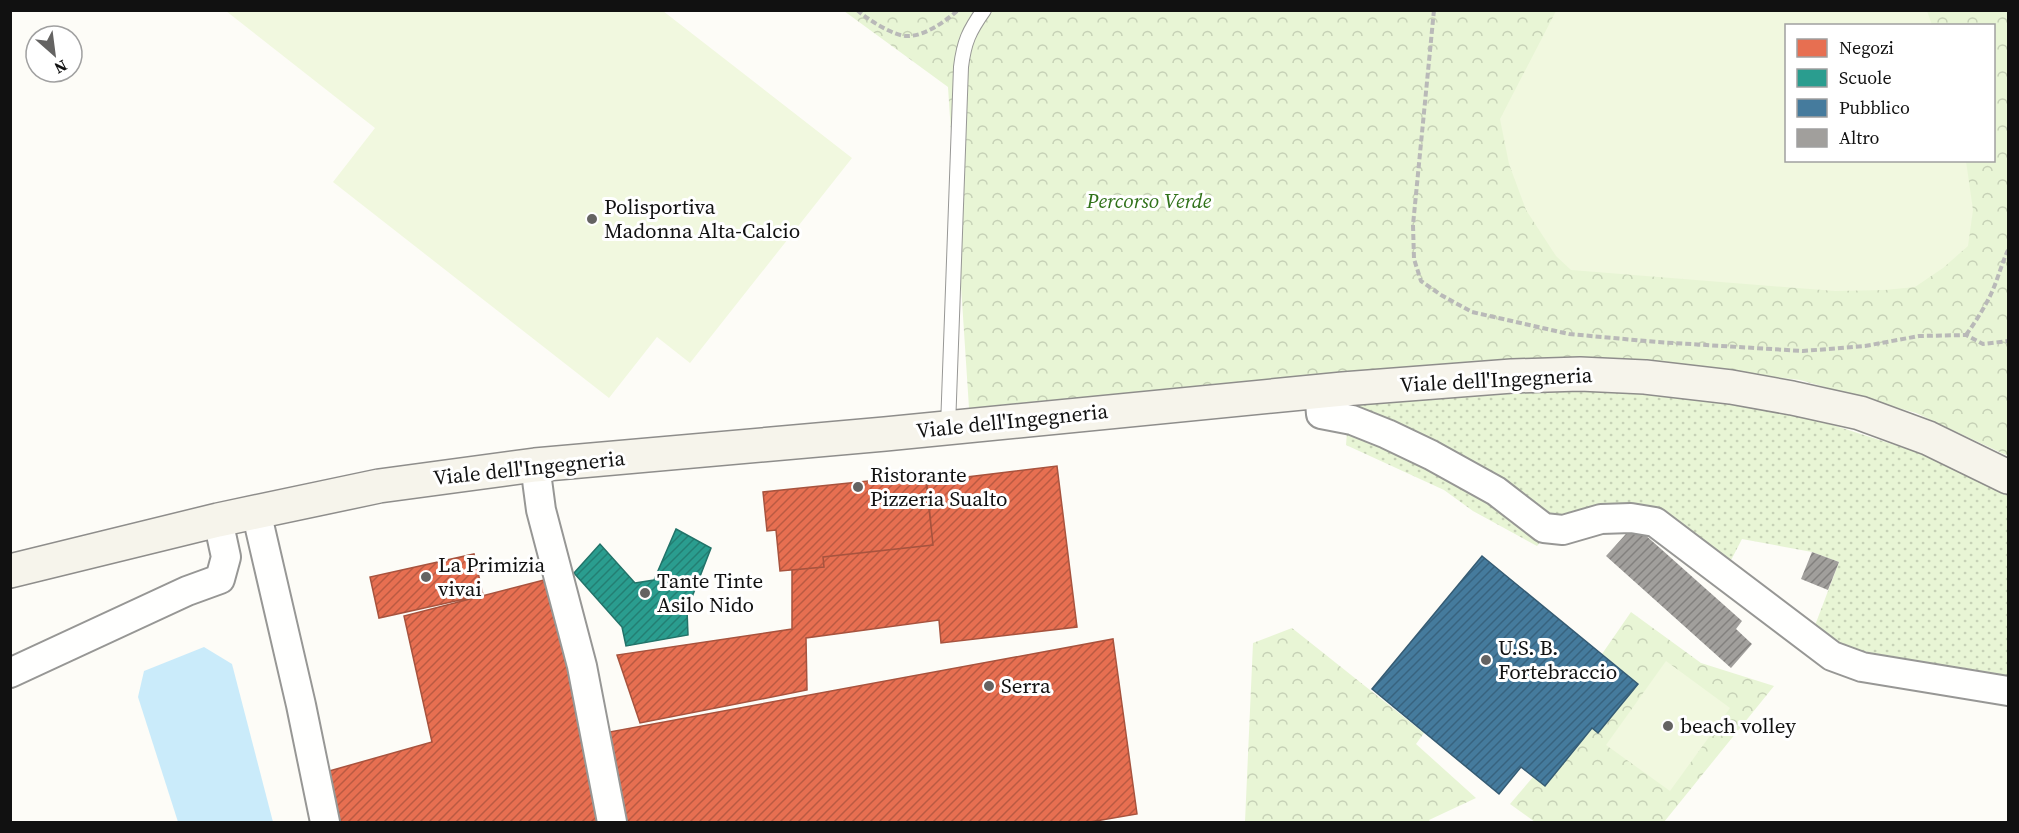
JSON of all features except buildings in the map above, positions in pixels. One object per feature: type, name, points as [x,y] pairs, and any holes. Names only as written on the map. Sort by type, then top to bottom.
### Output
[{"type":"street","name":"Viale dell'Ingegneria","points":[[10,571],[256,511],[379,486],[535,465],[1319,391],[1512,376],[1580,374],[1645,377],[1792,398],[1860,413],[1928,438],[2008,477]]},
{"type":"street","points":[[1319,391],[1321,414],[1360,423],[1431,455],[1496,491],[1544,528],[1563,530],[1600,519],[1631,518],[1655,522],[1832,656],[1862,667],[2008,691]]},
{"type":"street","points":[[535,465],[542,510],[582,666],[612,822]]},
{"type":"street","points":[[256,511],[301,705],[325,822]]},
{"type":"street","points":[[10,673],[187,591],[220,579],[226,557],[218,520]]},
{"type":"lane","points":[[948,427],[961,67],[964,47],[970,30],[984,10]]},
{"type":"path","points":[[857,10],[883,28],[908,36],[940,26],[958,10]]},
{"type":"path","points":[[1434,10],[1413,225],[1414,259],[1420,281],[1441,295],[1472,312],[1528,326],[1569,334],[1657,342],[1803,351],[1866,346],[1919,336],[1966,335],[1983,344],[2008,341]]},
{"type":"path","points":[[1966,335],[1996,283],[2008,250]]},
{"type":"green space","name":"Polisportiva Madonna Alta-Calcio","points":[[226,11],[663,11],[852,158],[690,363],[657,337],[609,398],[333,182],[375,128]]},
{"type":"green space","name":"Percorso Verde","points":[[844,11],[2008,11],[2008,456],[1916,413],[1800,380],[1606,359],[1426,367],[969,408],[948,87]]},
{"type":"green space","points":[[1556,11],[1927,11],[1932,24],[1785,24],[1785,162],[1966,162],[1973,210],[1968,246],[1943,268],[1915,287],[1885,290],[1835,291],[1571,270],[1556,256],[1526,210],[1509,164],[1500,119]]},
{"type":"green space","points":[[1651,391],[1805,416],[1929,456],[2008,496],[2008,678],[1830,645],[1814,628],[1839,562],[1812,552],[1742,539],[1729,564],[1662,517],[1558,520],[1537,546],[1473,511],[1444,490],[1346,445],[1349,406],[1516,392]]},
{"type":"green space","points":[[1631,612],[1701,663],[1774,686],[1664,822],[1535,822],[1510,804],[1533,777],[1545,786],[1592,728],[1598,733],[1638,684],[1602,654]]},
{"type":"green space","points":[[1292,628],[1424,733],[1416,744],[1476,798],[1429,820],[1430,822],[1245,822],[1253,643]]},
{"type":"green space","name":"beach volley","points":[[1666,661],[1730,708],[1670,791],[1606,745]]},
{"type":"water","points":[[204,647],[232,664],[273,822],[178,822],[138,697],[144,671]]},
{"type":"place","name":"Polisportiva Madonna Alta-Calcio","points":[[592,219]]},
{"type":"place","name":"Ristorante Pizzeria Sualto","points":[[858,487]]},
{"type":"place","name":"La Primizia vivai","points":[[426,577]]},
{"type":"place","name":"Tante Tinte Asilo Nido","points":[[645,593]]},
{"type":"place","name":"U.S. B. Fortebraccio","points":[[1486,660]]},
{"type":"place","name":"Serra","points":[[989,686]]},
{"type":"place","name":"beach volley","points":[[1668,726]]}]
